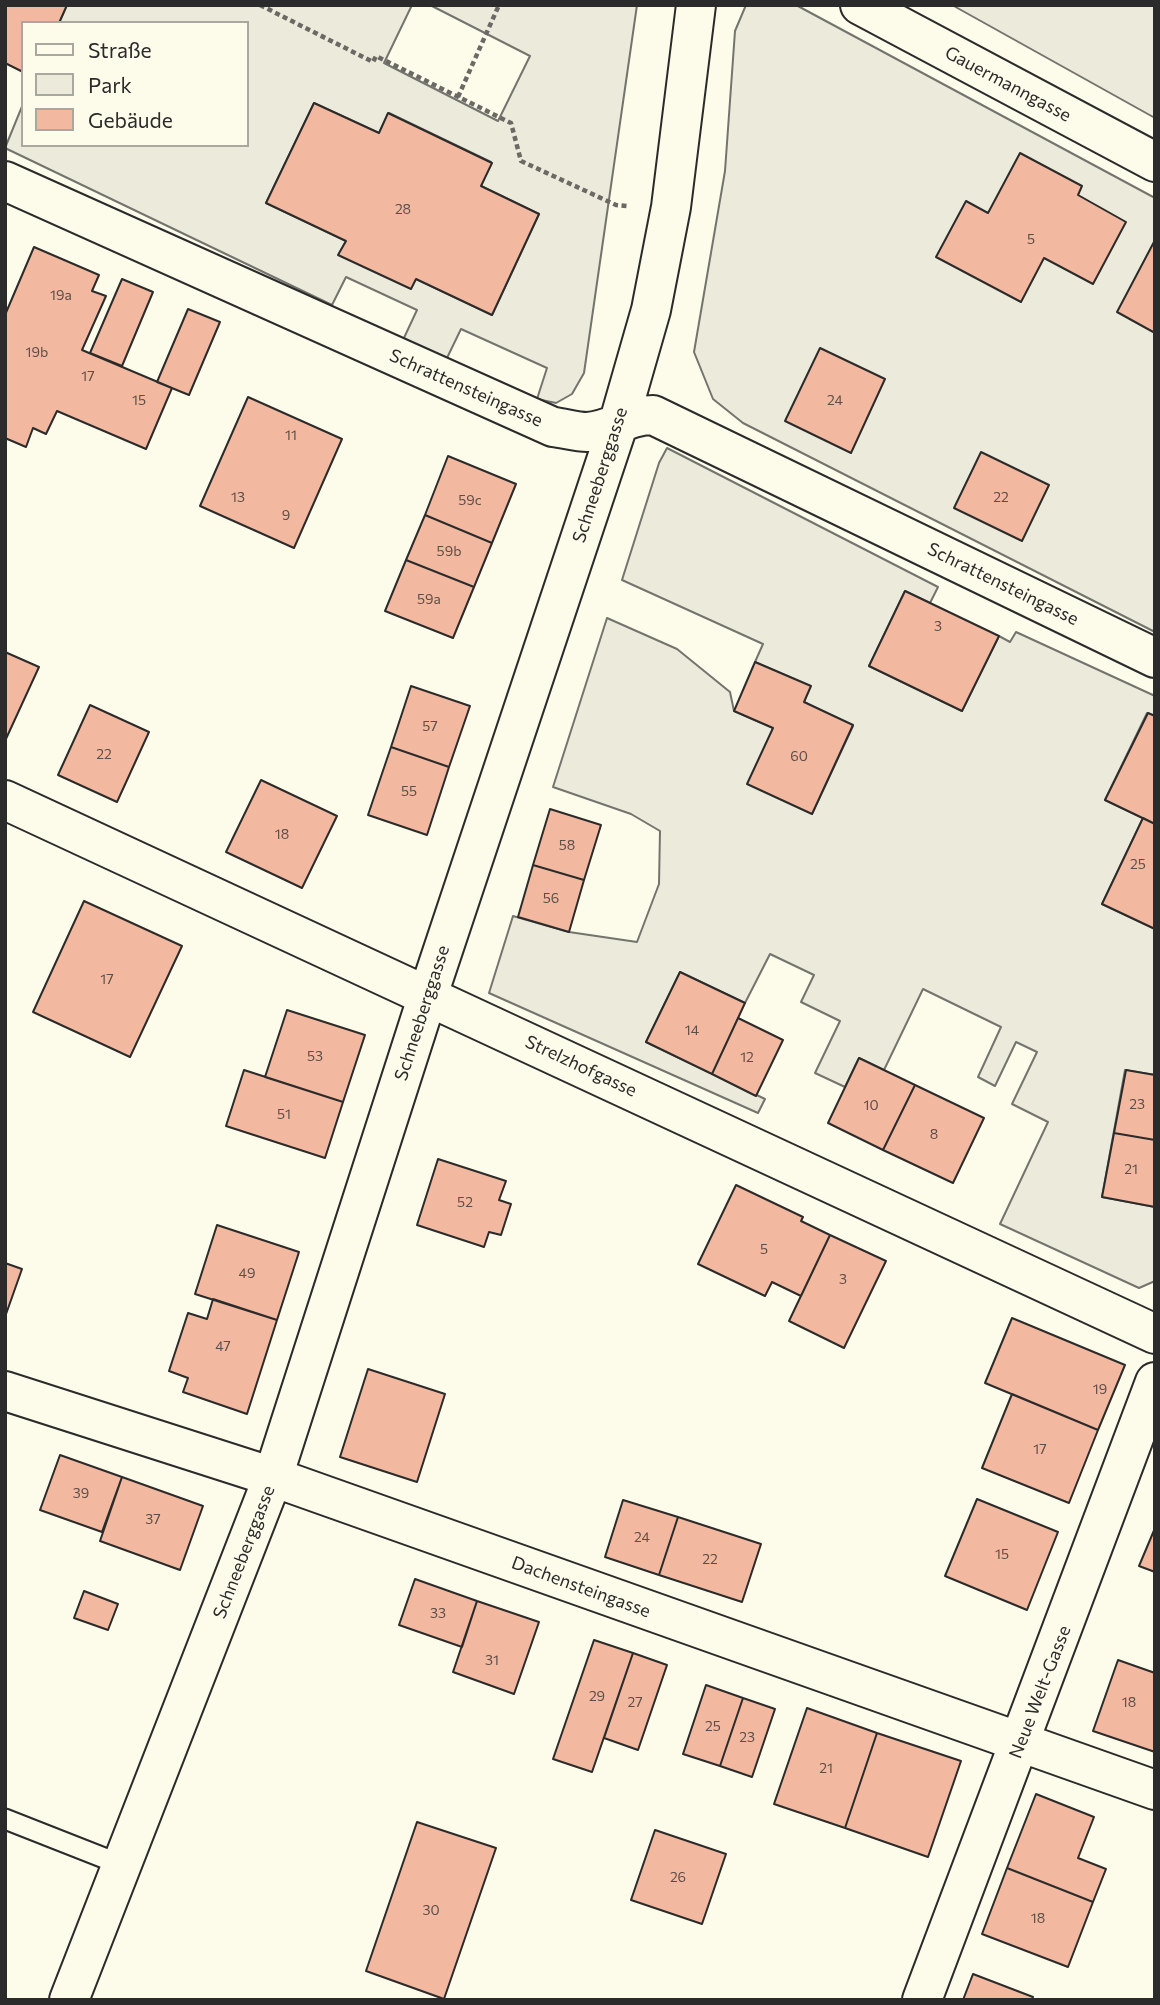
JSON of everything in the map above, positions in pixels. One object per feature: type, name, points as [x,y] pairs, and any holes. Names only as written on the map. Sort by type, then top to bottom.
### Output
[{"type":"street","name":"Schneeberggasse","points":[[69,2000],[273,1477],[428,995],[618,425],[651,310],[671,207],[695,5]]},
{"type":"street","name":"Gauermanngasse","points":[[860,5],[1155,162]]},
{"type":"street","name":"Schrattensteingasse","points":[[5,181],[553,427],[587,432],[618,425],[633,415],[653,415],[1155,658]]},
{"type":"street","name":"Strelzhofgasse","points":[[5,800],[1155,1334]]},
{"type":"street","name":"Neue Welt-Gasse","points":[[922,2000],[1155,1382]]},
{"type":"street","name":"Dachensteingasse","points":[[5,1391],[273,1477],[1155,1790]]},
{"type":"lane","points":[[5,1819],[122,1865]]},
{"type":"path","points":[[260,5],[373,62],[376,55],[511,123],[521,161],[617,205],[671,207]]},
{"type":"path","points":[[458,97],[499,5]]},
{"type":"green space","points":[[67,5],[412,5],[384,63],[498,121],[530,56],[430,5],[637,5],[584,373],[572,394],[556,403],[537,399],[547,368],[461,329],[446,360],[403,340],[417,310],[346,277],[332,305],[5,148],[21,109],[21,147],[248,147],[248,21],[60,21]],"holes":[[[314,103],[379,133],[389,113],[491,162],[481,186],[539,214],[492,315],[416,279],[339,254],[346,241],[266,203]]]},
{"type":"green space","points":[[746,5],[796,5],[1155,198],[1155,632],[743,423],[713,399],[694,352],[725,171],[735,31]]},
{"type":"green space","points":[[952,5],[1155,5],[1155,118]]},
{"type":"green space","points":[[667,448],[938,587],[930,603],[905,591],[869,666],[962,711],[999,636],[1010,642],[1016,632],[1155,696],[1155,716],[1147,713],[1105,800],[1143,818],[1102,904],[1155,929],[1155,1075],[1125,1070],[1102,1197],[1155,1207],[1155,1281],[1139,1288],[1000,1224],[1048,1122],[1012,1104],[1037,1052],[1016,1042],[995,1086],[978,1077],[1001,1027],[923,989],[884,1070],[859,1058],[845,1087],[815,1073],[840,1021],[801,1002],[814,975],[770,954],[745,1003],[680,972],[646,1042],[765,1099],[758,1113],[489,993],[513,916],[569,932],[637,942],[659,884],[660,831],[631,814],[553,787],[607,618],[677,649],[730,692],[734,711],[773,728],[812,814],[853,726],[804,702],[810,686],[755,662],[763,644],[622,580],[659,463]]},
{"type":"building","points":[[5,5],[67,5],[60,21],[21,21],[21,71],[5,63]]},
{"type":"building","points":[[314,103],[379,133],[388,113],[492,163],[481,186],[539,214],[492,315],[416,279],[411,289],[338,255],[346,241],[266,203]]},
{"type":"building","points":[[1020,153],[1082,186],[1078,195],[1126,222],[1093,284],[1044,258],[1021,302],[936,257],[966,201],[988,213]]},
{"type":"building","points":[[1155,240],[1155,333],[1117,312]]},
{"type":"building","points":[[34,247],[99,275],[92,291],[106,296],[82,350],[172,388],[146,449],[57,411],[46,434],[33,428],[26,447],[5,438],[5,315]]},
{"type":"building","points":[[122,279],[153,292],[122,366],[90,353]]},
{"type":"building","points":[[188,309],[220,322],[189,395],[157,382]]},
{"type":"building","points":[[820,348],[885,379],[851,453],[785,421]]},
{"type":"building","points":[[248,397],[342,439],[294,548],[200,506]]},
{"type":"building","points":[[981,452],[1049,485],[1022,541],[954,508]]},
{"type":"building","points":[[448,456],[516,484],[492,543],[425,515]]},
{"type":"building","points":[[425,515],[492,543],[474,587],[406,560]]},
{"type":"building","points":[[406,560],[474,587],[453,638],[385,611]]},
{"type":"building","points":[[905,591],[999,636],[962,711],[869,666]]},
{"type":"building","points":[[5,652],[39,667],[5,741]]},
{"type":"building","points":[[755,662],[811,686],[804,702],[853,725],[812,814],[747,784],[773,728],[734,711]]},
{"type":"building","points":[[411,686],[470,706],[449,767],[391,747]]},
{"type":"building","points":[[90,705],[149,732],[117,802],[58,775]]},
{"type":"building","points":[[1148,713],[1155,716],[1155,824],[1105,800]]},
{"type":"building","points":[[391,747],[449,767],[427,835],[368,815]]},
{"type":"building","points":[[261,780],[337,816],[302,888],[226,852]]},
{"type":"building","points":[[550,809],[601,825],[584,880],[533,865]]},
{"type":"building","points":[[1143,818],[1155,824],[1155,929],[1102,904]]},
{"type":"building","points":[[533,865],[584,880],[569,932],[518,917]]},
{"type":"building","points":[[84,901],[182,946],[130,1057],[33,1012]]},
{"type":"building","points":[[680,972],[745,1003],[712,1074],[646,1042]]},
{"type":"building","points":[[287,1010],[365,1035],[343,1102],[265,1077]]},
{"type":"building","points":[[738,1018],[783,1040],[756,1096],[712,1074]]},
{"type":"building","points":[[859,1058],[915,1085],[883,1150],[828,1123]]},
{"type":"building","points":[[244,1070],[343,1102],[325,1158],[226,1126]]},
{"type":"building","points":[[1126,1070],[1155,1075],[1155,1140],[1114,1133]]},
{"type":"building","points":[[915,1085],[984,1118],[953,1183],[883,1150]]},
{"type":"building","points":[[1114,1133],[1155,1140],[1155,1207],[1102,1197]]},
{"type":"building","points":[[438,1159],[506,1181],[499,1200],[511,1204],[501,1235],[489,1232],[484,1247],[417,1225]]},
{"type":"building","points":[[736,1185],[803,1217],[801,1221],[830,1235],[801,1296],[772,1282],[765,1296],[698,1264]]},
{"type":"building","points":[[217,1225],[299,1252],[277,1320],[195,1294]]},
{"type":"building","points":[[830,1235],[886,1261],[844,1348],[789,1321]]},
{"type":"building","points":[[5,1263],[22,1269],[5,1317]]},
{"type":"building","points":[[213,1299],[277,1320],[247,1414],[183,1392],[188,1378],[169,1371],[188,1313],[207,1319]]},
{"type":"building","points":[[1012,1318],[1125,1365],[1098,1430],[985,1383]]},
{"type":"building","points":[[368,1369],[445,1394],[417,1482],[340,1457]]},
{"type":"building","points":[[1012,1394],[1098,1430],[1069,1503],[982,1468]]},
{"type":"building","points":[[60,1455],[122,1477],[102,1532],[40,1510]]},
{"type":"building","points":[[122,1477],[203,1506],[180,1570],[100,1541]]},
{"type":"building","points":[[977,1499],[1058,1532],[1027,1610],[945,1576]]},
{"type":"building","points":[[623,1500],[678,1517],[659,1575],[605,1557]]},
{"type":"building","points":[[678,1517],[761,1544],[742,1602],[659,1575]]},
{"type":"building","points":[[1155,1528],[1155,1572],[1139,1566]]},
{"type":"building","points":[[415,1579],[477,1601],[462,1647],[399,1625]]},
{"type":"building","points":[[84,1591],[118,1604],[108,1630],[74,1618]]},
{"type":"building","points":[[477,1601],[539,1622],[514,1694],[453,1672]]},
{"type":"building","points":[[594,1640],[633,1653],[592,1772],[553,1759]]},
{"type":"building","points":[[633,1653],[667,1665],[638,1750],[604,1738]]},
{"type":"building","points":[[1118,1660],[1155,1673],[1155,1752],[1093,1731]]},
{"type":"building","points":[[706,1685],[743,1698],[720,1766],[683,1754]]},
{"type":"building","points":[[743,1698],[775,1709],[752,1777],[720,1766]]},
{"type":"building","points":[[807,1708],[877,1733],[845,1828],[774,1804]]},
{"type":"building","points":[[877,1733],[961,1761],[928,1857],[845,1828]]},
{"type":"building","points":[[1036,1794],[1094,1817],[1078,1858],[1106,1869],[1093,1902],[1007,1868]]},
{"type":"building","points":[[417,1822],[496,1848],[444,1999],[366,1971]]},
{"type":"building","points":[[655,1830],[726,1854],[702,1924],[631,1900]]},
{"type":"building","points":[[1007,1868],[1093,1902],[1068,1967],[982,1934]]},
{"type":"building","points":[[973,1974],[1033,1997],[1032,2000],[963,2000]]}]
